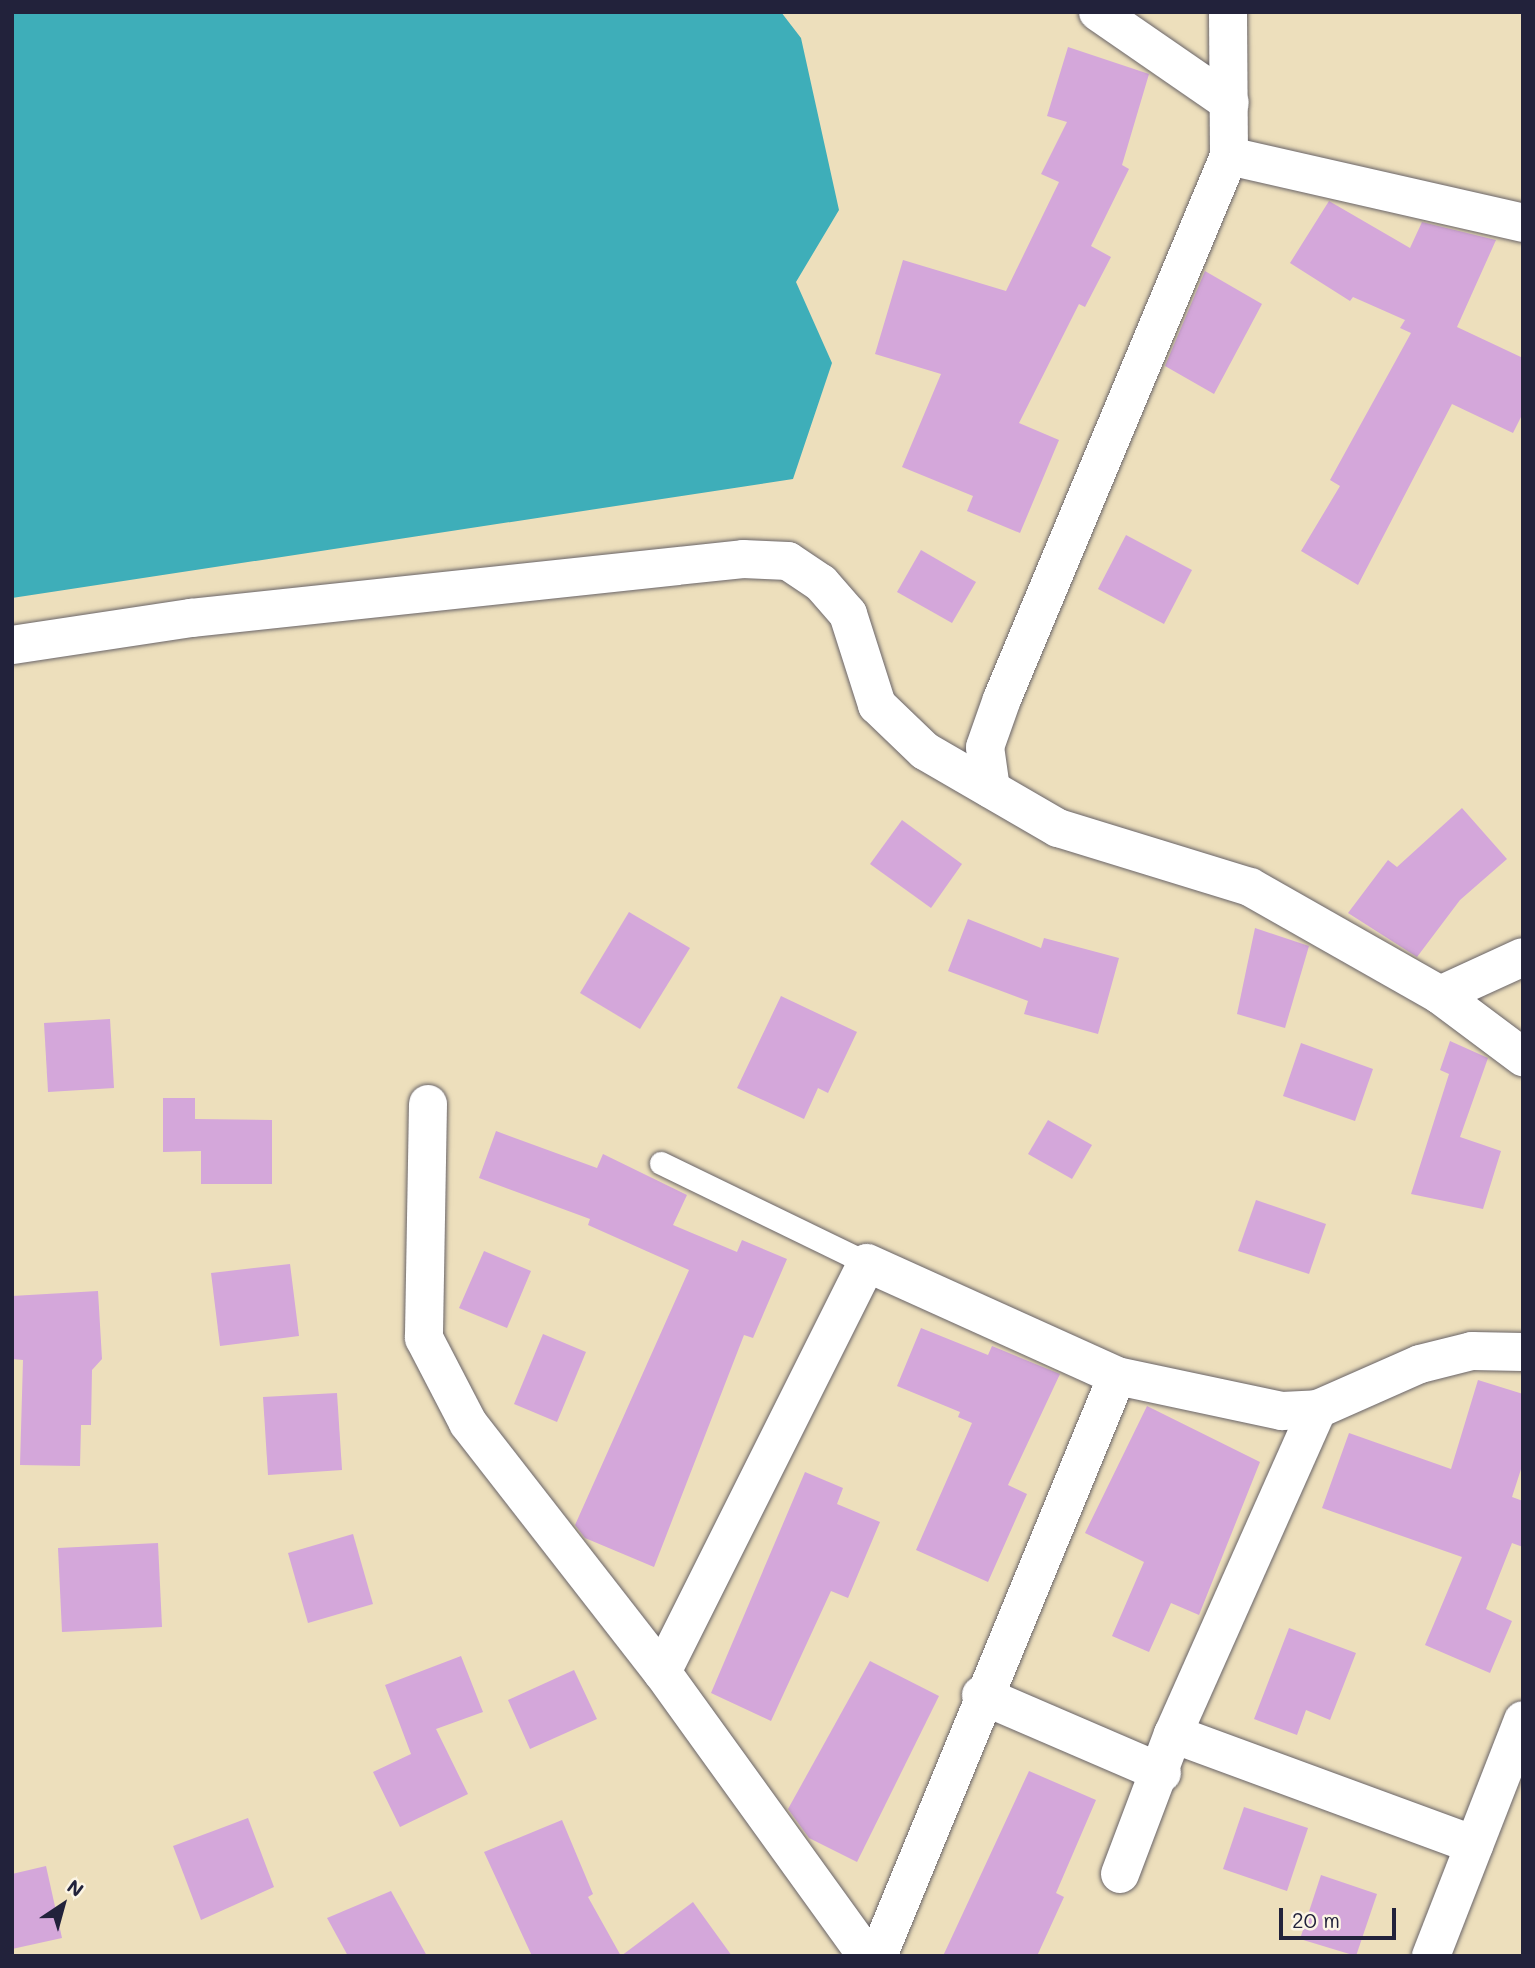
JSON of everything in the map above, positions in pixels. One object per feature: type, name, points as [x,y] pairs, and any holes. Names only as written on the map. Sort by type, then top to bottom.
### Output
[{"type":"street","points":[[1098,12],[1230,103]]},
{"type":"street","points":[[991,789],[985,747],[1002,699],[1229,156],[1228,12]]},
{"type":"street","points":[[1229,156],[1523,223]]},
{"type":"street","points":[[12,645],[191,618],[743,559],[788,561],[821,583],[848,614],[877,705],[925,751],[1070,832],[1250,887],[1440,995],[1523,1057]]},
{"type":"street","points":[[1440,995],[1523,957]]},
{"type":"street","points":[[428,1104],[424,1338],[468,1423],[662,1672],[867,1956]]},
{"type":"street","points":[[662,1672],[867,1263],[1117,1376],[1282,1411],[1318,1409],[1420,1364],[1472,1351],[1523,1352]]},
{"type":"street","points":[[878,1956],[981,1695],[1117,1376]]},
{"type":"street","points":[[1120,1874],[1161,1773],[1173,1734],[1318,1409]]},
{"type":"street","points":[[981,1695],[1161,1773]]},
{"type":"street","points":[[1431,1956],[1523,1720]]},
{"type":"street","points":[[1173,1734],[1474,1845]]},
{"type":"lane","points":[[661,1163],[867,1263]]},
{"type":"water","points":[[12,12],[781,12],[801,38],[839,210],[796,282],[832,363],[793,479],[12,598]]},
{"type":"building","points":[[1068,47],[1149,74],[1122,165],[1129,169],[1091,246],[1111,257],[1085,307],[1079,304],[1019,423],[1059,440],[1020,533],[967,511],[973,496],[902,467],[941,374],[875,354],[903,260],[1006,291],[1059,182],[1041,174],[1067,122],[1047,116]]},
{"type":"building","points":[[1329,201],[1410,248],[1422,222],[1496,240],[1457,327],[1523,358],[1523,413],[1513,433],[1452,404],[1358,585],[1301,551],[1340,486],[1330,480],[1411,333],[1400,328],[1405,320],[1353,297],[1350,301],[1290,263]]},
{"type":"building","points":[[1205,271],[1262,304],[1214,394],[1165,366]]},
{"type":"building","points":[[1126,535],[1192,570],[1164,624],[1098,589]]},
{"type":"building","points":[[921,550],[976,582],[952,623],[897,592]]},
{"type":"building","points":[[1462,808],[1507,859],[1460,900],[1417,957],[1348,913],[1388,860],[1397,867]]},
{"type":"building","points":[[902,820],[962,864],[931,908],[870,864]]},
{"type":"building","points":[[629,912],[690,948],[640,1029],[580,993]]},
{"type":"building","points":[[968,919],[1041,948],[1044,938],[1119,958],[1098,1034],[1024,1014],[1028,1001],[948,971]]},
{"type":"building","points":[[1255,928],[1309,946],[1285,1028],[1237,1014]]},
{"type":"building","points":[[781,996],[857,1032],[828,1093],[818,1088],[804,1119],[737,1088]]},
{"type":"building","points":[[110,1019],[114,1088],[48,1092],[44,1023]]},
{"type":"building","points":[[1450,1041],[1488,1058],[1460,1137],[1501,1151],[1483,1209],[1411,1194],[1449,1074],[1440,1070]]},
{"type":"building","points":[[1301,1043],[1373,1069],[1355,1121],[1283,1096]]},
{"type":"building","points":[[163,1098],[195,1098],[195,1119],[272,1120],[272,1184],[201,1184],[201,1151],[163,1152]]},
{"type":"building","points":[[1048,1120],[1092,1145],[1072,1179],[1028,1154]]},
{"type":"building","points":[[496,1131],[597,1168],[603,1154],[687,1195],[673,1225],[737,1252],[742,1240],[787,1259],[753,1338],[744,1335],[654,1567],[585,1538],[575,1525],[689,1270],[588,1225],[590,1219],[479,1178]]},
{"type":"building","points":[[1256,1200],[1326,1224],[1309,1274],[1238,1251]]},
{"type":"building","points":[[484,1251],[531,1271],[507,1328],[459,1308]]},
{"type":"building","points":[[290,1264],[299,1336],[220,1346],[211,1273]]},
{"type":"building","points":[[98,1291],[102,1359],[92,1370],[91,1425],[81,1425],[80,1466],[20,1465],[23,1360],[12,1359],[12,1296]]},
{"type":"building","points":[[921,1328],[988,1355],[992,1346],[1060,1374],[1008,1485],[1027,1494],[988,1582],[916,1550],[972,1423],[958,1417],[960,1412],[897,1386]]},
{"type":"building","points":[[543,1334],[586,1352],[557,1422],[514,1404]]},
{"type":"building","points":[[1478,1380],[1523,1394],[1523,1463],[1512,1497],[1523,1501],[1523,1547],[1512,1543],[1486,1609],[1512,1621],[1490,1673],[1425,1645],[1462,1557],[1322,1508],[1349,1433],[1451,1469]]},
{"type":"building","points":[[337,1393],[342,1470],[268,1475],[263,1397]]},
{"type":"building","points":[[1147,1406],[1260,1462],[1199,1615],[1171,1603],[1149,1652],[1112,1636],[1144,1562],[1085,1533]]},
{"type":"building","points":[[805,1472],[843,1488],[837,1504],[880,1522],[848,1598],[831,1591],[771,1721],[711,1693]]},
{"type":"building","points":[[353,1534],[373,1604],[308,1623],[288,1553]]},
{"type":"building","points":[[158,1543],[162,1627],[62,1632],[58,1548]]},
{"type":"building","points":[[1289,1628],[1356,1653],[1330,1720],[1306,1710],[1297,1735],[1254,1719]]},
{"type":"building","points":[[461,1656],[483,1712],[436,1729],[468,1794],[400,1827],[373,1772],[411,1754],[385,1685]]},
{"type":"building","points":[[870,1661],[939,1696],[857,1862],[809,1838],[788,1809]]},
{"type":"building","points":[[574,1670],[597,1719],[530,1749],[508,1700]]},
{"type":"building","points":[[1029,1771],[1096,1800],[1056,1893],[1064,1897],[1037,1956],[943,1956]]},
{"type":"building","points":[[1244,1807],[1308,1828],[1287,1891],[1223,1869]]},
{"type":"building","points":[[248,1818],[274,1887],[201,1920],[173,1846]]},
{"type":"building","points":[[562,1820],[593,1894],[588,1897],[621,1956],[532,1956],[484,1852]]},
{"type":"building","points":[[46,1866],[62,1938],[12,1949],[12,1874]]},
{"type":"building","points":[[1321,1875],[1377,1894],[1356,1956],[1300,1939]]},
{"type":"building","points":[[391,1891],[427,1956],[348,1956],[327,1918]]},
{"type":"building","points":[[693,1902],[732,1956],[621,1956]]}]
